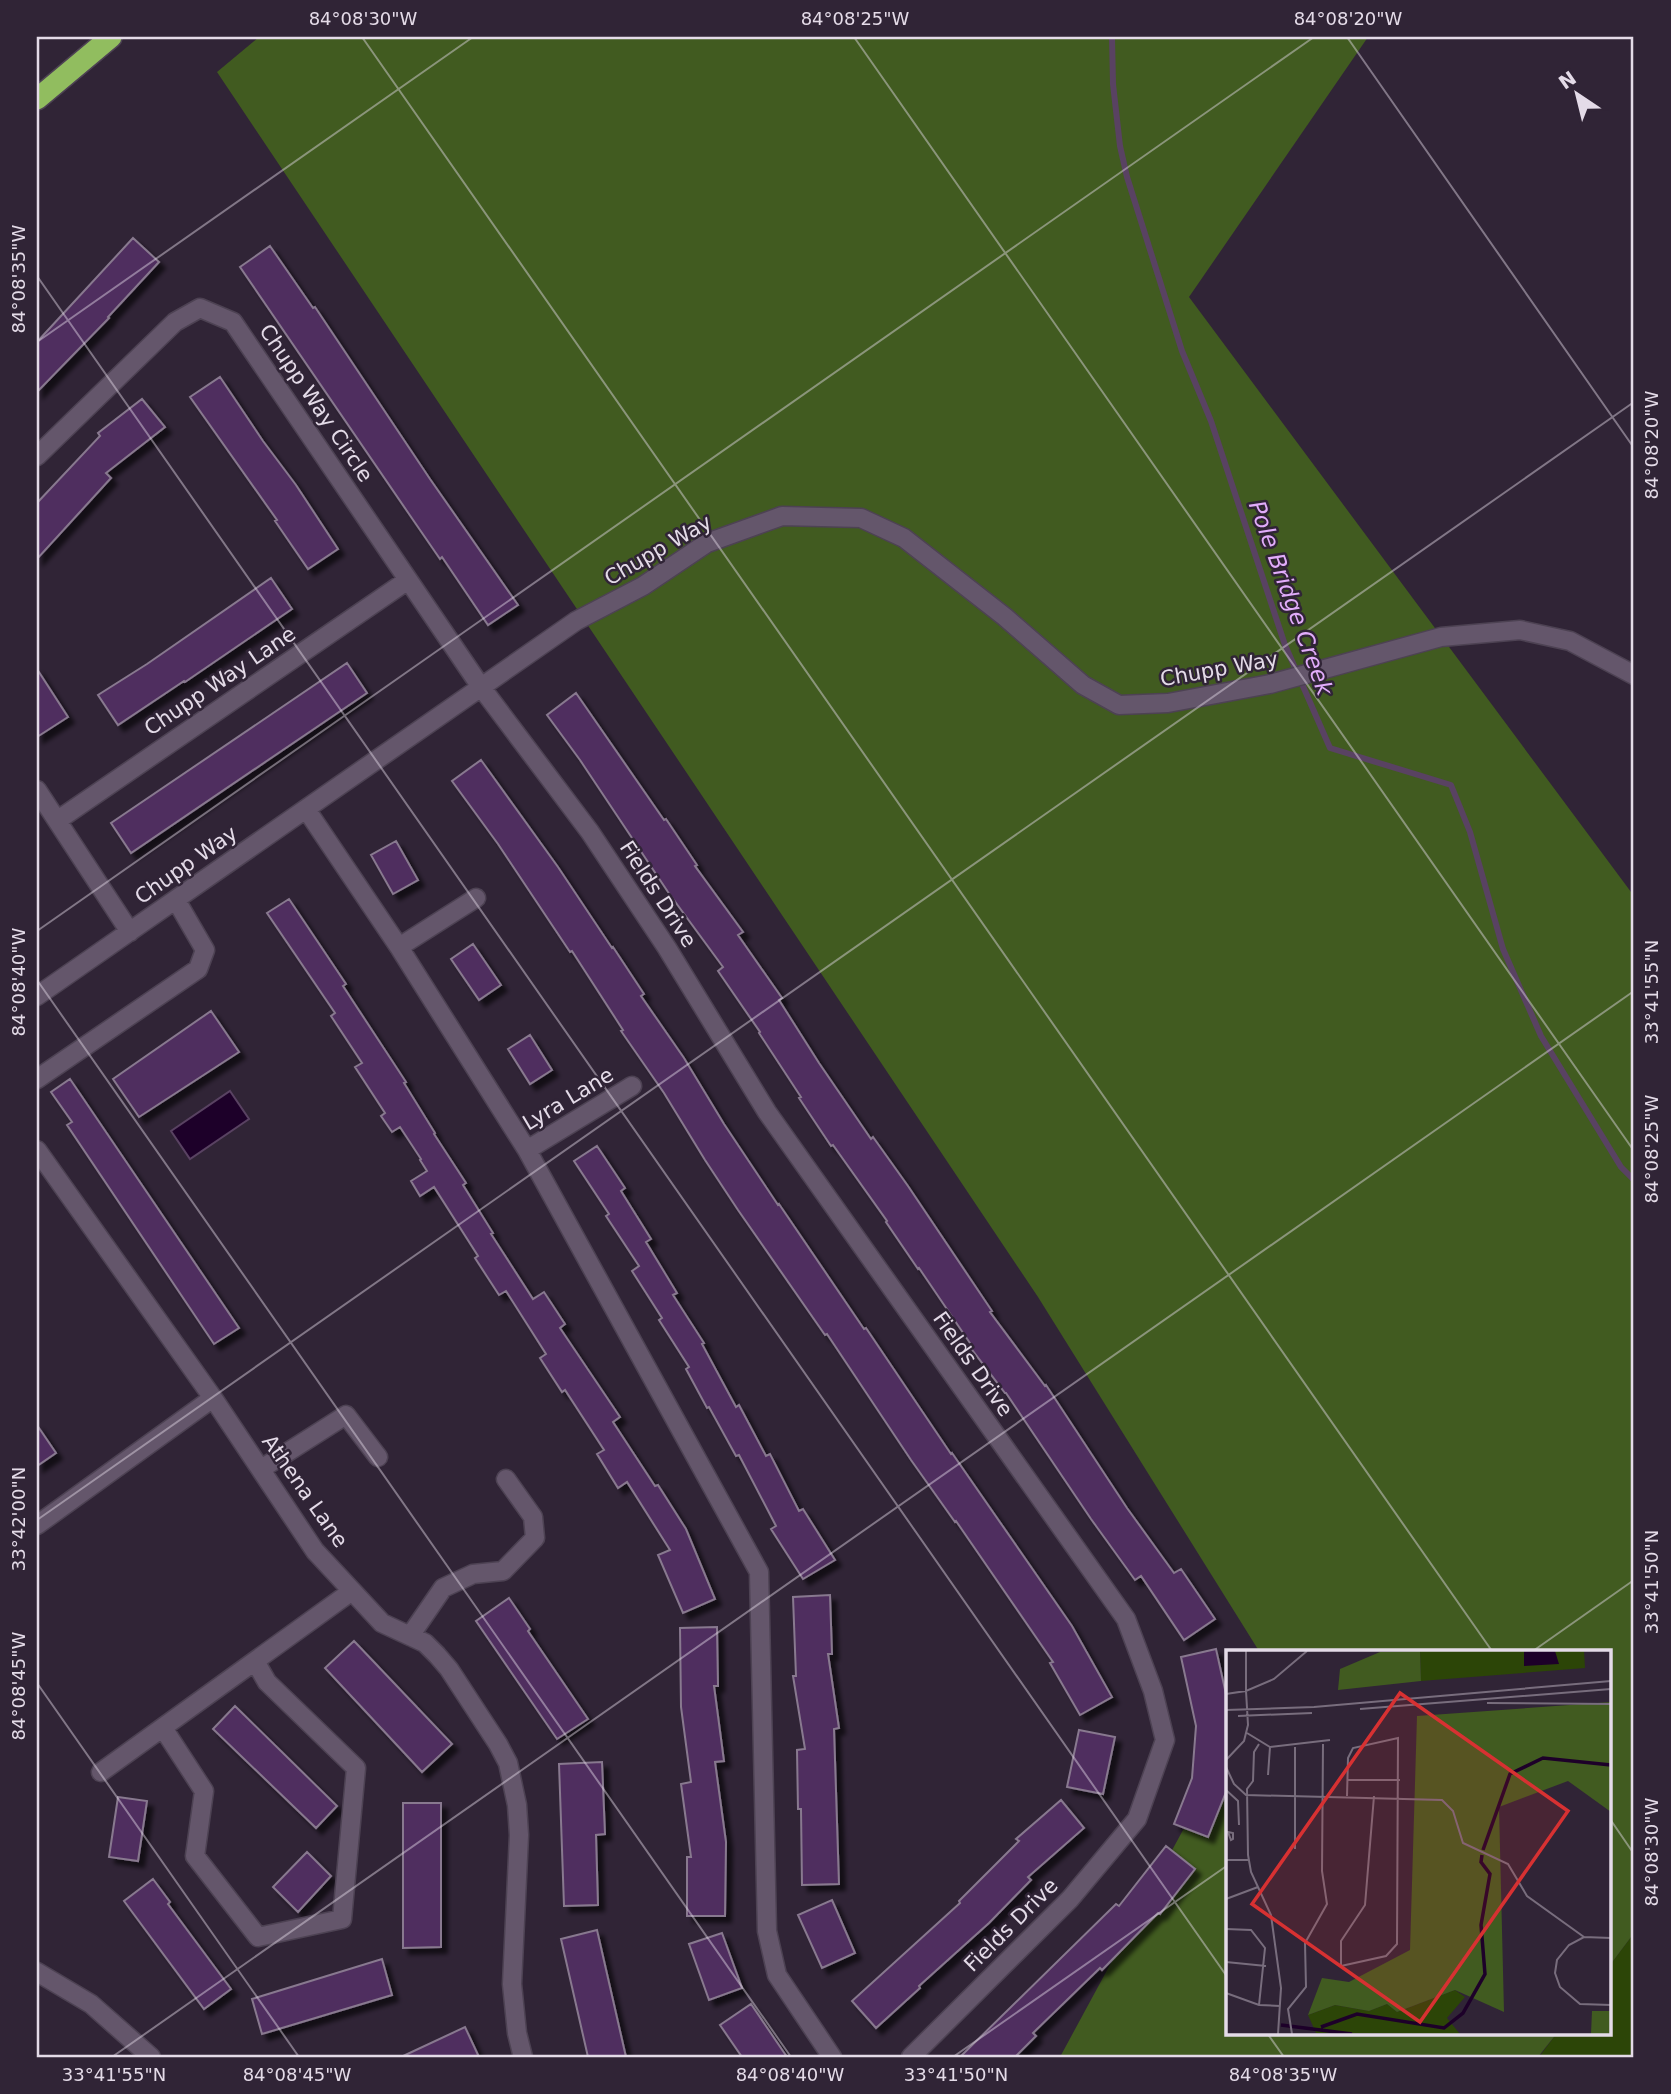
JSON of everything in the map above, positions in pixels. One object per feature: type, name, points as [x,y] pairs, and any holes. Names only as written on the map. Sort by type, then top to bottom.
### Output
[{"type":"highway","points":[[37,99],[111,37]]},
{"type":"street","name":"Chupp Way Circle","points":[[37,456],[175,322],[200,308],[233,322],[481,687]]},
{"type":"street","name":"Chupp Way","points":[[37,996],[576,621],[643,586],[707,543],[782,516],[861,518],[904,538],[1005,617],[1083,685],[1119,705],[1168,703],[1270,684],[1441,637],[1520,630],[1570,642],[1634,675]]},
{"type":"street","name":"Chupp Way Lane","points":[[58,820],[408,580]]},
{"type":"street","name":"Fields Drive","points":[[481,687],[590,832],[667,948],[767,1112],[1126,1619],[1153,1691],[1165,1740],[1137,1819],[1070,1899],[911,2057]]},
{"type":"street","points":[[37,790],[130,932]]},
{"type":"street","points":[[306,809],[399,947],[527,1150],[759,1572],[767,1931],[777,1975],[832,2057]]},
{"type":"street","points":[[399,947],[476,898]]},
{"type":"street","points":[[37,1079],[198,969],[205,950],[176,900]]},
{"type":"street","name":"Lyra Lane","points":[[527,1150],[632,1086]]},
{"type":"street","name":"Athena Lane","points":[[37,1150],[213,1398],[315,1551],[382,1623],[425,1643],[449,1670],[498,1744],[508,1763],[517,1805],[519,1835],[512,1984],[517,2034],[523,2057]]},
{"type":"street","points":[[37,1525],[213,1398]]},
{"type":"street","points":[[261,1469],[346,1415],[378,1457]]},
{"type":"street","points":[[410,1636],[443,1588],[473,1574],[503,1571],[535,1538],[533,1517],[506,1479]]},
{"type":"street","points":[[101,1772],[352,1591]]},
{"type":"street","points":[[163,1728],[204,1791],[195,1856],[258,1937],[342,1919],[356,1768],[267,1682],[255,1661]]},
{"type":"street","points":[[37,1972],[91,2004],[150,2057]]},
{"type":"green space","points":[[259,37],[1368,37],[1189,297],[1634,896],[1634,1933],[1612,1962],[1612,1650],[1258,1650],[1038,1297],[217,72]]},
{"type":"green space","points":[[1226,1751],[1226,2035],[1555,2035],[1538,2057],[1060,2057]]},
{"type":"green space","points":[[1634,1933],[1634,2057],[1539,2057],[1556,2035],[1612,2035],[1612,1962]]},
{"type":"shaded area","points":[[230,1091],[249,1119],[190,1159],[171,1131]]},
{"type":"building","points":[[133,238],[159,262],[37,392],[37,342]]},
{"type":"building","points":[[270,246],[313,308],[315,307],[518,605],[488,625],[240,267]]},
{"type":"building","points":[[220,377],[338,549],[308,569],[275,521],[277,520],[190,397]]},
{"type":"building","points":[[142,399],[165,427],[106,473],[111,478],[37,559],[37,503],[100,436],[98,433]]},
{"type":"building","points":[[271,578],[292,609],[118,725],[98,695]]},
{"type":"building","points":[[347,663],[367,693],[131,853],[111,823]]},
{"type":"building","points":[[37,669],[68,717],[37,737]]},
{"type":"building","points":[[576,693],[743,932],[738,935],[782,998],[779,1000],[819,1063],[871,1139],[873,1137],[908,1186],[992,1311],[990,1312],[1046,1385],[1127,1508],[1174,1573],[1181,1569],[1215,1619],[1184,1640],[1141,1576],[1135,1580],[1091,1519],[1006,1393],[970,1347],[972,1346],[887,1221],[833,1145],[831,1146],[760,1032],[718,971],[723,967],[668,892],[547,715]]},
{"type":"building","points":[[481,760],[613,947],[644,994],[641,996],[778,1205],[1072,1626],[1112,1697],[1080,1715],[1050,1663],[1053,1662],[911,1460],[827,1334],[825,1335],[738,1210],[572,951],[570,952],[452,781]]},
{"type":"building","points":[[396,841],[418,880],[393,894],[371,855]]},
{"type":"building","points":[[289,899],[346,984],[343,986],[406,1082],[404,1083],[434,1134],[466,1183],[463,1185],[493,1233],[491,1234],[533,1299],[544,1292],[565,1324],[560,1328],[620,1417],[613,1422],[686,1529],[715,1599],[683,1613],[658,1555],[670,1550],[627,1482],[618,1488],[597,1454],[604,1450],[565,1390],[562,1392],[540,1358],[546,1354],[506,1291],[499,1295],[475,1258],[478,1256],[434,1187],[420,1196],[411,1181],[427,1171],[421,1159],[400,1127],[392,1132],[381,1116],[385,1113],[355,1067],[362,1063],[331,1016],[335,1013],[267,913]]},
{"type":"building","points":[[473,944],[501,985],[479,1000],[451,959]]},
{"type":"building","points":[[211,1011],[239,1052],[139,1117],[113,1079]]},
{"type":"building","points":[[530,1035],[552,1070],[530,1084],[508,1049]]},
{"type":"building","points":[[70,1079],[239,1328],[214,1344],[67,1125],[72,1122],[51,1092]]},
{"type":"building","points":[[597,1146],[625,1188],[621,1191],[651,1239],[646,1242],[677,1293],[673,1295],[704,1343],[702,1344],[736,1407],[739,1405],[766,1456],[770,1454],[799,1511],[803,1509],[835,1560],[803,1579],[771,1529],[776,1526],[739,1455],[736,1456],[709,1407],[707,1408],[686,1369],[689,1367],[632,1271],[639,1266],[574,1161]]},
{"type":"building","points":[[37,1425],[56,1453],[37,1466]]},
{"type":"building","points":[[830,1595],[832,1654],[828,1654],[839,1728],[834,1729],[839,1884],[802,1885],[797,1750],[805,1749],[793,1676],[796,1676],[793,1597]]},
{"type":"building","points":[[509,1598],[530,1629],[528,1631],[588,1719],[557,1739],[476,1621]]},
{"type":"building","points":[[717,1627],[718,1686],[714,1686],[724,1761],[715,1762],[726,1842],[725,1916],[687,1916],[687,1857],[691,1857],[681,1784],[691,1782],[681,1707],[680,1628]]},
{"type":"building","points":[[354,1641],[452,1744],[422,1772],[325,1668]]},
{"type":"building","points":[[1216,1649],[1226,1694],[1226,1792],[1208,1837],[1174,1824],[1192,1778],[1196,1726],[1181,1657]]},
{"type":"building","points":[[235,1706],[337,1806],[316,1828],[213,1729]]},
{"type":"building","points":[[1079,1730],[1115,1737],[1103,1794],[1067,1787]]},
{"type":"building","points":[[602,1762],[605,1834],[596,1835],[598,1905],[564,1906],[559,1764]]},
{"type":"building","points":[[118,1797],[147,1801],[138,1861],[109,1857]]},
{"type":"building","points":[[1061,1800],[1084,1828],[1028,1877],[1031,1880],[989,1923],[876,2028],[852,2001],[960,1903],[959,1901],[1019,1841],[1016,1839]]},
{"type":"building","points":[[403,1803],[441,1803],[441,1947],[403,1948]]},
{"type":"building","points":[[1166,1846],[1195,1869],[1160,1914],[1033,2033],[1036,2036],[1015,2057],[960,2057],[1116,1904],[1119,1906]]},
{"type":"building","points":[[307,1852],[331,1876],[298,1912],[273,1887]]},
{"type":"building","points":[[153,1879],[170,1902],[168,1904],[231,1989],[204,2009],[124,1901]]},
{"type":"building","points":[[832,1900],[855,1953],[822,1968],[798,1915]]},
{"type":"building","points":[[597,1930],[626,2057],[588,2057],[561,1939]]},
{"type":"building","points":[[722,1933],[742,1988],[709,2000],[689,1944]]},
{"type":"building","points":[[382,1959],[392,1995],[262,2034],[252,1999]]},
{"type":"building","points":[[751,2004],[787,2057],[742,2057],[720,2025]]},
{"type":"building","points":[[465,2027],[479,2057],[401,2057]]},
{"type":"waterway","name":"Pole Bridge Creek","points":[[1112,37],[1113,84],[1120,146],[1127,177],[1182,351],[1211,421],[1285,645],[1330,748],[1451,785],[1470,832],[1503,949],[1541,1036],[1621,1167],[1634,1180]]}]
